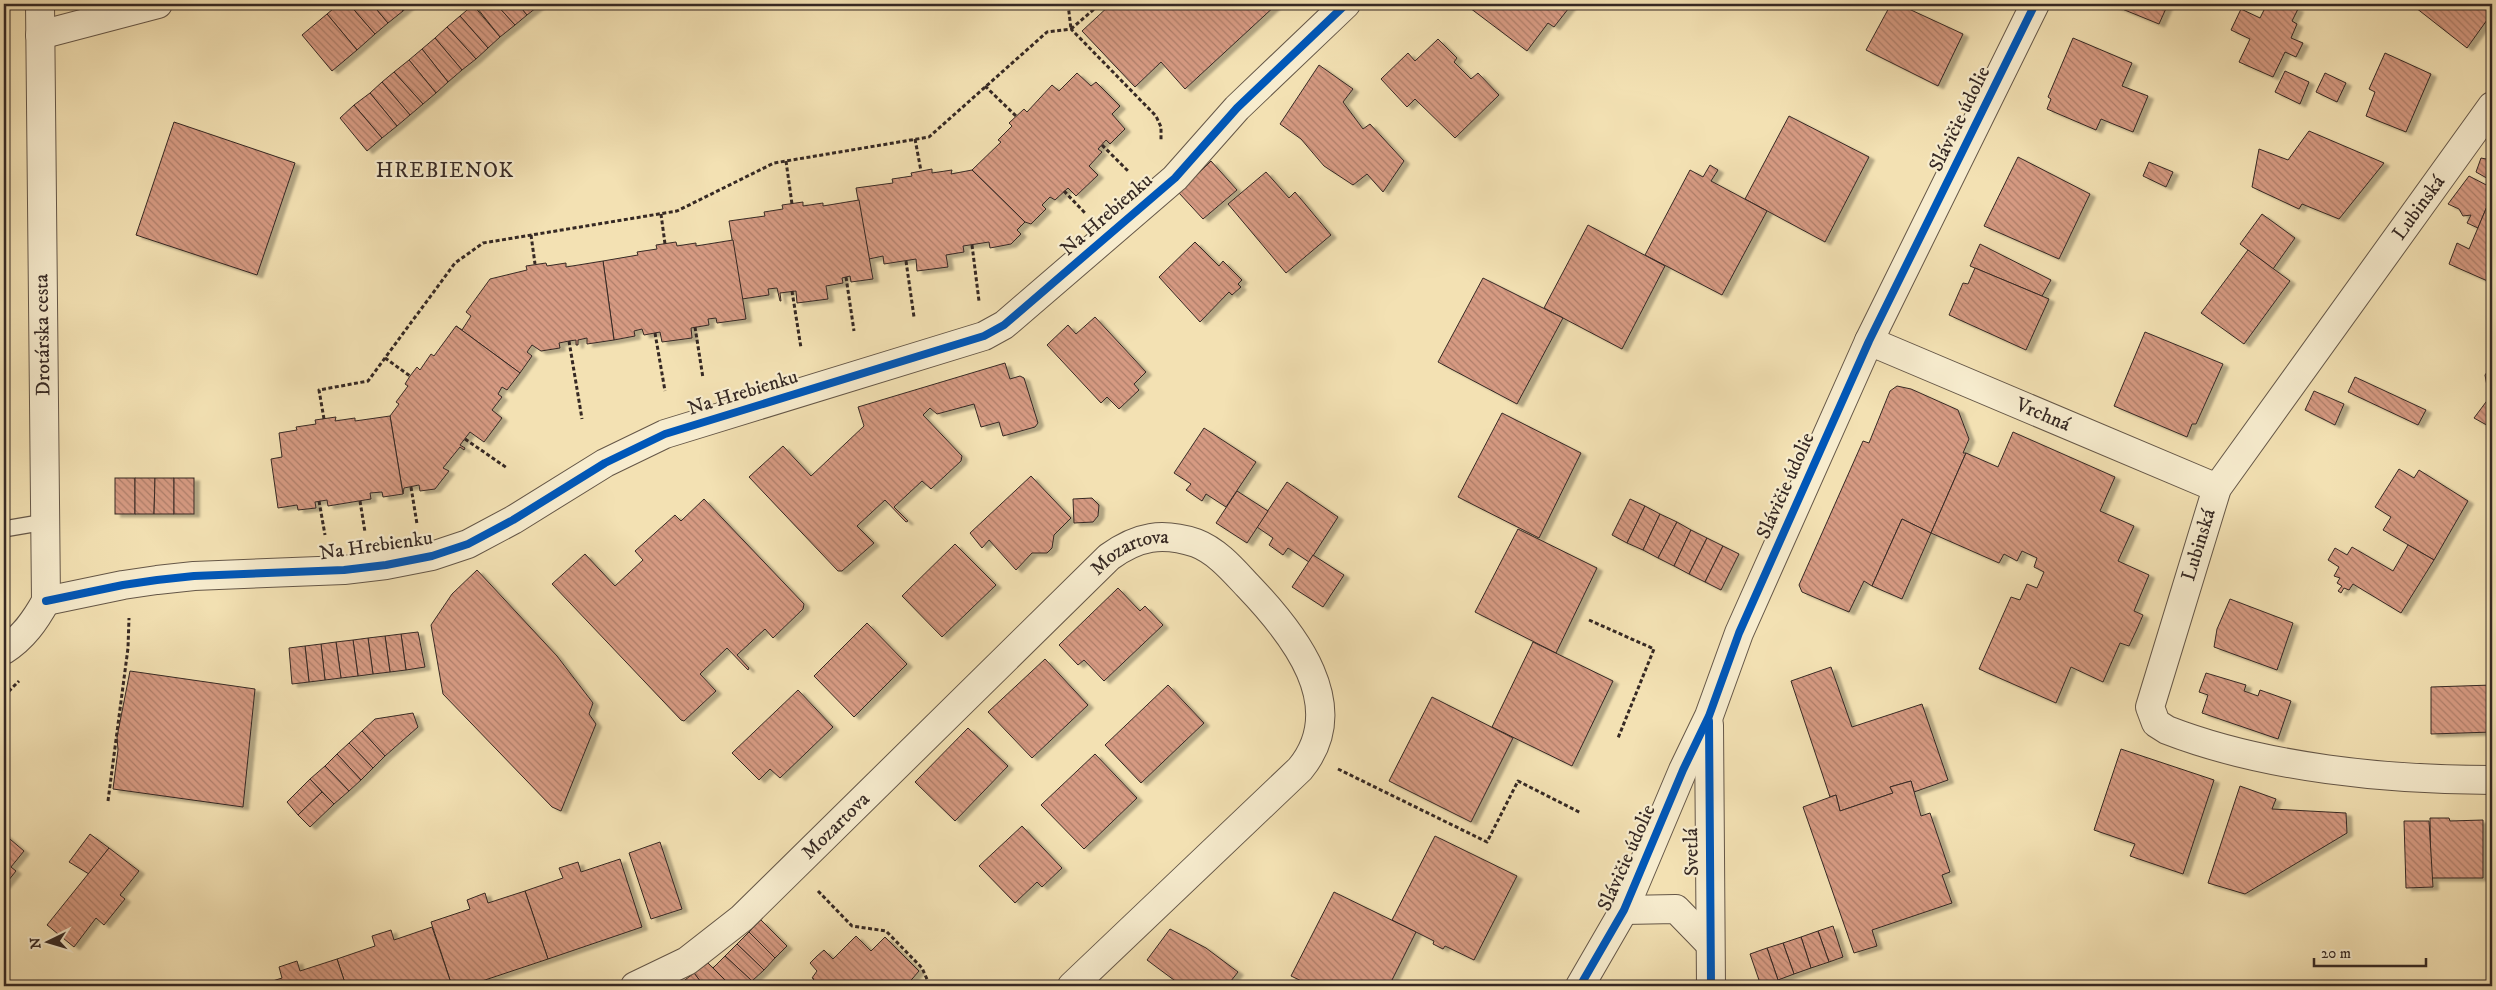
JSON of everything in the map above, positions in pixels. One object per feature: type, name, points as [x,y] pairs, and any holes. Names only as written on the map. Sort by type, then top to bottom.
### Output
[{"type":"street","name":"Drotárska cesta","points":[[4,650],[17,642],[35,622],[46,601],[40,4]]},
{"type":"street","points":[[40,35],[158,4]]},
{"type":"street","name":"Na Hrebienku","points":[[46,601],[123,584],[157,580],[194,576],[344,570],[386,565],[432,556],[468,544],[605,463],[665,434],[984,336],[1004,325],[1175,178],[1238,108],[1346,4]]},
{"type":"street","name":"Slávičie údolie","points":[[1580,986],[1624,910],[1683,770],[1709,716],[1739,633],[1868,341],[2035,4]]},
{"type":"street","name":"Lubinská","points":[[2492,106],[2217,488],[2151,699],[2150,711],[2156,723],[2185,737],[2244,753],[2310,765],[2407,778],[2492,780]]},
{"type":"street","name":"Vrchná","points":[[1868,341],[2217,488]]},
{"type":"street","name":"Mozartova","points":[[635,986],[669,971],[705,949],[742,918],[1110,557],[1130,543],[1141,539],[1180,539],[1209,549],[1219,556],[1261,600],[1300,649],[1315,681],[1320,713],[1314,748],[1300,769],[1072,986]]},
{"type":"street","name":"Svetlá","points":[[1709,716],[1711,986]]},
{"type":"street","points":[[1624,910],[1676,909],[1710,944]]},
{"type":"lane","points":[[4,530],[45,522]]},
{"type":"path","points":[[580,4],[592,4]]},
{"type":"path","points":[[1068,4],[1072,29],[1156,116],[1161,127],[1161,141]]},
{"type":"path","points":[[324,419],[319,390],[368,381],[455,263],[483,243],[677,211],[774,163],[929,136],[1046,32],[1072,29],[1100,4]]},
{"type":"path","points":[[985,86],[1016,116]]},
{"type":"path","points":[[915,139],[921,171]]},
{"type":"path","points":[[1102,144],[1130,172]]},
{"type":"path","points":[[786,161],[792,204]]},
{"type":"path","points":[[1064,191],[1087,215]]},
{"type":"path","points":[[661,214],[665,244]]},
{"type":"path","points":[[531,235],[536,264]]},
{"type":"path","points":[[972,245],[980,301]]},
{"type":"path","points":[[906,261],[914,317]]},
{"type":"path","points":[[846,277],[854,331]]},
{"type":"path","points":[[792,291],[801,348]]},
{"type":"path","points":[[695,327],[703,378]]},
{"type":"path","points":[[655,333],[665,391]]},
{"type":"path","points":[[569,341],[582,419]]},
{"type":"path","points":[[384,358],[410,376]]},
{"type":"path","points":[[465,439],[507,468]]},
{"type":"path","points":[[411,487],[417,524]]},
{"type":"path","points":[[319,501],[325,535]]},
{"type":"path","points":[[360,501],[365,532]]},
{"type":"path","points":[[1588,620],[1654,649],[1618,738]]},
{"type":"path","points":[[108,801],[130,623]]},
{"type":"path","points":[[1300,769],[1339,769],[1487,842],[1518,781],[1581,813]]},
{"type":"path","points":[[794,867],[852,926],[886,931],[922,968],[930,986]]},
{"type":"building","points":[[339,4],[349,4],[375,34],[357,50],[327,14]]},
{"type":"building","points":[[349,4],[372,4],[388,23],[375,34]]},
{"type":"building","points":[[372,4],[396,4],[403,11],[388,23]]},
{"type":"building","points":[[396,4],[411,4],[403,11]]},
{"type":"building","points":[[474,4],[496,4],[515,25],[500,37]]},
{"type":"building","points":[[496,4],[518,4],[527,15],[515,25]]},
{"type":"building","points":[[518,4],[541,4],[527,15]]},
{"type":"building","points":[[1111,4],[1277,4],[1185,89],[1161,62],[1135,87],[1082,31]]},
{"type":"building","points":[[1467,4],[1572,4],[1554,27],[1548,23],[1527,51]]},
{"type":"building","points":[[1891,4],[1898,4],[1963,34],[1938,86],[1866,50]]},
{"type":"building","points":[[2110,4],[2168,4],[2159,24]]},
{"type":"building","points":[[2267,4],[2287,4],[2298,9],[2292,21],[2297,24],[2291,38],[2303,43],[2296,57],[2285,52],[2273,77],[2239,62],[2250,39],[2231,30],[2241,9],[2260,18]]},
{"type":"building","points":[[2411,4],[2492,4],[2492,13],[2467,48]]},
{"type":"building","points":[[473,5],[500,37],[488,48],[460,16]]},
{"type":"building","points":[[327,14],[357,50],[332,71],[302,35]]},
{"type":"building","points":[[460,16],[488,48],[476,59],[447,27]]},
{"type":"building","points":[[447,27],[476,59],[462,70],[435,38]]},
{"type":"building","points":[[435,38],[462,70],[448,82],[422,49]]},
{"type":"building","points":[[2073,38],[2132,63],[2122,86],[2148,96],[2133,132],[2101,119],[2096,130],[2047,109],[2051,99],[2048,97]]},
{"type":"building","points":[[1438,39],[1457,58],[1454,62],[1471,79],[1478,73],[1499,95],[1455,138],[1415,99],[1407,107],[1381,79],[1408,53],[1415,61]]},
{"type":"building","points":[[422,49],[448,82],[436,93],[409,60]]},
{"type":"building","points":[[2385,53],[2431,74],[2406,132],[2366,116],[2375,92],[2369,89]]},
{"type":"building","points":[[409,60],[436,93],[423,104],[394,72]]},
{"type":"building","points":[[1319,65],[1353,89],[1343,102],[1363,129],[1370,124],[1404,161],[1383,192],[1367,174],[1353,185],[1324,166],[1301,139],[1280,124]]},
{"type":"building","points":[[2285,71],[2309,82],[2300,104],[2275,92]]},
{"type":"building","points":[[394,72],[423,104],[410,115],[382,82]]},
{"type":"building","points":[[1077,73],[1091,86],[1096,82],[1120,106],[1112,114],[1125,129],[1110,144],[1106,140],[1098,149],[1102,152],[1089,166],[1098,175],[1076,196],[1068,188],[1055,200],[1050,197],[1042,205],[1046,209],[1031,224],[1025,222],[972,170],[1001,142],[998,140],[1012,126],[1009,123],[1024,109],[1027,112],[1052,85],[1059,91]]},
{"type":"building","points":[[2325,73],[2346,83],[2337,102],[2316,92]]},
{"type":"building","points":[[382,82],[410,115],[397,126],[370,93]]},
{"type":"building","points":[[370,93],[397,126],[382,138],[354,105]]},
{"type":"building","points":[[354,105],[382,138],[367,151],[340,118]]},
{"type":"building","points":[[1789,116],[1869,157],[1825,242],[1745,199]]},
{"type":"building","points":[[174,122],[295,163],[257,275],[136,235]]},
{"type":"building","points":[[2309,131],[2384,163],[2339,219],[2302,204],[2299,209],[2252,187],[2259,149],[2288,160]]},
{"type":"building","points":[[2492,143],[2492,181],[2476,172],[2481,158],[2486,159]]},
{"type":"building","points":[[2018,157],[2090,194],[2059,259],[1984,226]]},
{"type":"building","points":[[1211,161],[1237,190],[1203,219],[1179,193]]},
{"type":"building","points":[[2149,162],[2173,172],[2166,187],[2143,176]]},
{"type":"building","points":[[1710,165],[1718,170],[1711,181],[1767,211],[1722,295],[1645,255],[1690,170],[1703,177]]},
{"type":"building","points":[[932,169],[932,173],[952,170],[951,174],[972,170],[1025,222],[1017,230],[1021,234],[1011,244],[990,248],[989,242],[963,246],[964,252],[946,255],[948,267],[917,271],[916,259],[884,264],[883,256],[869,259],[856,188],[893,183],[892,179],[912,176],[911,173]]},
{"type":"building","points":[[1266,172],[1289,198],[1295,192],[1331,235],[1286,273],[1228,204]]},
{"type":"building","points":[[2469,176],[2492,188],[2492,206],[2488,204],[2478,228],[2467,223],[2471,215],[2463,216],[2459,209],[2448,204]]},
{"type":"building","points":[[859,200],[873,279],[851,282],[850,276],[842,278],[843,283],[826,286],[828,299],[797,303],[796,291],[780,293],[780,301],[777,288],[768,289],[769,295],[742,299],[729,221],[765,216],[764,212],[783,209],[782,205],[803,202],[803,206],[823,203],[823,206]]},
{"type":"building","points":[[2488,204],[2492,206],[2492,283],[2449,264],[2457,243],[2469,249]]},
{"type":"building","points":[[2262,214],[2295,238],[2273,269],[2240,244]]},
{"type":"building","points":[[1588,225],[1665,266],[1622,349],[1544,308]]},
{"type":"building","points":[[733,240],[746,319],[717,323],[716,318],[708,319],[709,325],[691,328],[692,338],[662,342],[660,332],[644,335],[642,329],[634,331],[635,336],[614,340],[603,261],[638,255],[637,252],[657,249],[656,245],[676,242],[677,246],[696,243],[696,246]]},
{"type":"building","points":[[1195,242],[1219,266],[1223,261],[1242,280],[1238,284],[1241,287],[1232,295],[1229,292],[1200,322],[1159,277]]},
{"type":"building","points":[[1980,244],[2051,280],[2042,296],[1970,266]]},
{"type":"building","points":[[2248,250],[2290,281],[2244,344],[2201,313]]},
{"type":"building","points":[[603,261],[614,340],[587,344],[587,338],[578,340],[578,345],[576,345],[576,340],[569,341],[559,343],[560,348],[541,351],[532,345],[527,352],[532,356],[520,373],[456,326],[462,330],[471,316],[466,312],[490,279],[527,270],[526,266],[546,263],[547,266],[566,263],[566,267]]},
{"type":"building","points":[[1975,268],[2049,299],[2026,350],[1949,315],[1963,283],[1968,284]]},
{"type":"building","points":[[1483,278],[1563,318],[1517,404],[1438,362]]},
{"type":"building","points":[[1095,317],[1146,372],[1134,384],[1139,390],[1119,409],[1107,397],[1101,403],[1047,345],[1068,325],[1076,334]]},
{"type":"building","points":[[456,326],[520,373],[507,390],[502,387],[498,394],[502,397],[492,410],[502,418],[484,442],[470,432],[460,445],[465,448],[464,450],[460,447],[443,468],[449,471],[435,489],[420,491],[419,485],[404,488],[403,494],[390,416],[399,404],[396,402],[408,386],[405,384],[410,376],[417,367],[420,370],[431,354],[434,356]]},
{"type":"building","points":[[2145,332],[2223,364],[2196,424],[2192,424],[2187,437],[2114,406]]},
{"type":"building","points":[[1005,363],[1010,379],[1020,376],[1024,378],[1038,423],[1035,427],[1003,436],[999,422],[981,427],[974,404],[937,414],[930,408],[923,415],[962,456],[961,461],[931,489],[922,481],[894,507],[908,521],[906,522],[885,500],[857,526],[874,543],[842,571],[838,571],[749,477],[783,446],[811,476],[864,426],[858,407]]},
{"type":"building","points":[[2492,365],[2492,390],[2487,386],[2485,375]]},
{"type":"building","points":[[2355,377],[2426,410],[2418,425],[2348,392]]},
{"type":"building","points":[[1897,386],[1911,389],[1958,410],[1969,439],[1963,453],[1966,453],[1931,533],[1902,519],[1872,586],[1864,581],[1849,612],[1802,592],[1799,585],[1863,441],[1869,443],[1890,391]]},
{"type":"building","points":[[2314,391],[2344,404],[2335,425],[2305,410]]},
{"type":"building","points":[[2492,394],[2492,428],[2474,418]]},
{"type":"building","points":[[1502,413],[1581,453],[1539,538],[1458,497]]},
{"type":"building","points":[[390,416],[403,494],[383,497],[382,492],[370,493],[371,499],[328,506],[327,500],[315,502],[316,508],[298,510],[297,505],[278,508],[271,459],[282,457],[279,433],[297,430],[296,427],[316,424],[315,420],[336,417],[335,421],[355,418],[355,421]]},
{"type":"building","points":[[1204,428],[1256,462],[1226,507],[1206,494],[1202,501],[1186,490],[1191,484],[1174,473]]},
{"type":"building","points":[[2013,432],[2115,477],[2100,511],[2134,526],[2118,561],[2149,575],[2134,611],[2143,615],[2137,629],[2129,646],[2120,643],[2103,682],[2071,667],[2056,703],[1979,669],[2011,597],[2020,600],[2027,584],[2037,588],[2044,572],[2034,567],[2037,558],[2022,551],[2017,561],[2004,554],[1999,563],[1931,533],[1966,453],[1998,467]]},
{"type":"building","points":[[2399,469],[2414,478],[2419,470],[2468,501],[2434,560],[2383,530],[2391,517],[2375,507]]},
{"type":"building","points":[[1031,476],[1071,518],[1054,535],[1052,548],[1047,553],[1032,553],[1016,570],[989,540],[982,548],[970,533]]},
{"type":"building","points":[[115,478],[135,478],[135,514],[115,514]]},
{"type":"building","points":[[135,478],[155,478],[154,514],[135,514]]},
{"type":"building","points":[[155,478],[174,478],[174,514],[154,514]]},
{"type":"building","points":[[174,478],[194,478],[194,514],[174,514]]},
{"type":"building","points":[[1287,482],[1338,517],[1309,562],[1288,548],[1283,555],[1269,545],[1273,538],[1257,527]]},
{"type":"building","points":[[1237,491],[1268,511],[1247,543],[1216,523]]},
{"type":"building","points":[[1092,498],[1099,505],[1098,516],[1093,522],[1074,523],[1073,499]]},
{"type":"building","points":[[704,499],[804,604],[803,609],[773,638],[765,629],[737,655],[749,668],[748,670],[727,648],[700,674],[716,691],[684,721],[552,584],[585,554],[615,586],[643,560],[635,551],[675,515],[681,521]]},
{"type":"building","points":[[1630,499],[1645,506],[1627,543],[1612,535]]},
{"type":"building","points":[[1645,506],[1660,514],[1643,550],[1627,543]]},
{"type":"building","points":[[1660,514],[1677,522],[1658,558],[1643,550]]},
{"type":"building","points":[[1902,519],[1931,533],[1902,599],[1872,586]]},
{"type":"building","points":[[1677,522],[1691,530],[1674,566],[1658,558]]},
{"type":"building","points":[[1518,529],[1597,568],[1556,653],[1475,612]]},
{"type":"building","points":[[1691,530],[1707,538],[1689,574],[1674,566]]},
{"type":"building","points":[[1707,538],[1723,546],[1705,582],[1689,574]]},
{"type":"building","points":[[955,544],[996,585],[942,637],[902,596]]},
{"type":"building","points":[[2408,545],[2434,560],[2401,613],[2353,584],[2349,590],[2344,588],[2341,593],[2338,591],[2342,586],[2337,583],[2340,578],[2334,576],[2339,567],[2328,560],[2335,548],[2347,555],[2352,547],[2393,571]]},
{"type":"building","points":[[1723,546],[1739,554],[1721,590],[1705,582]]},
{"type":"building","points":[[1313,555],[1344,575],[1323,607],[1292,587]]},
{"type":"building","points":[[477,570],[557,656],[593,703],[589,714],[596,724],[561,811],[552,807],[443,694],[431,625],[452,594]]},
{"type":"building","points":[[1118,588],[1140,611],[1145,606],[1163,625],[1104,681],[1084,660],[1078,665],[1059,645]]},
{"type":"building","points":[[2230,599],[2293,623],[2277,670],[2214,647],[2217,629]]},
{"type":"building","points":[[867,623],[907,664],[854,717],[814,676]]},
{"type":"building","points":[[418,632],[425,667],[406,670],[401,634]]},
{"type":"building","points":[[401,634],[406,670],[390,672],[385,636]]},
{"type":"building","points":[[385,636],[390,672],[373,674],[368,638]]},
{"type":"building","points":[[368,638],[373,674],[358,676],[353,640]]},
{"type":"building","points":[[353,640],[358,676],[341,678],[336,642]]},
{"type":"building","points":[[336,642],[341,678],[325,680],[321,644]]},
{"type":"building","points":[[1533,642],[1613,681],[1572,766],[1492,727]]},
{"type":"building","points":[[321,644],[325,680],[309,682],[305,646]]},
{"type":"building","points":[[305,646],[309,682],[292,684],[289,648]]},
{"type":"building","points":[[1045,659],[1088,705],[1032,758],[988,712]]},
{"type":"building","points":[[1831,667],[1852,727],[1922,704],[1948,780],[1914,792],[1911,781],[1890,787],[1893,793],[1840,811],[1836,795],[1830,797],[1791,681]]},
{"type":"building","points":[[130,671],[255,689],[243,807],[113,789],[118,750],[117,737]]},
{"type":"building","points":[[2206,673],[2246,685],[2244,691],[2258,696],[2260,690],[2291,701],[2278,739],[2202,713],[2208,695],[2199,692]]},
{"type":"building","points":[[1168,685],[1204,723],[1141,783],[1105,745]]},
{"type":"building","points":[[2492,685],[2492,732],[2431,734],[2431,687]]},
{"type":"building","points":[[798,690],[833,727],[780,778],[770,769],[759,780],[732,753]]},
{"type":"building","points":[[1432,697],[1513,738],[1471,822],[1389,781]]},
{"type":"building","points":[[413,713],[418,727],[385,756],[362,731],[375,719]]},
{"type":"building","points":[[968,728],[1008,766],[955,821],[915,782]]},
{"type":"building","points":[[362,731],[385,756],[373,768],[349,743]]},
{"type":"building","points":[[349,743],[373,768],[361,780],[337,754]]},
{"type":"building","points":[[2121,749],[2214,780],[2183,874],[2130,856],[2135,844],[2094,830]]},
{"type":"building","points":[[337,754],[361,780],[349,791],[325,766]]},
{"type":"building","points":[[1095,754],[1137,798],[1084,849],[1041,805]]},
{"type":"building","points":[[325,766],[349,791],[334,804],[310,779]]},
{"type":"building","points":[[310,779],[322,792],[298,815],[287,802]]},
{"type":"building","points":[[1911,781],[1921,816],[1930,813],[1950,872],[1942,875],[1952,903],[1872,930],[1877,946],[1854,953],[1803,807],[1836,795],[1840,811],[1893,793],[1890,787]]},
{"type":"building","points":[[2240,786],[2276,799],[2272,809],[2346,813],[2347,833],[2245,894],[2208,883]]},
{"type":"building","points":[[322,792],[334,804],[310,827],[298,815]]},
{"type":"building","points":[[2430,818],[2449,818],[2450,821],[2483,820],[2483,878],[2431,878]]},
{"type":"building","points":[[2404,821],[2429,821],[2433,887],[2406,888]]},
{"type":"building","points":[[1022,826],[1062,868],[1042,887],[1037,882],[1015,903],[979,866]]},
{"type":"building","points":[[4,834],[24,851],[11,867],[16,871],[4,886]]},
{"type":"building","points":[[90,834],[109,848],[89,874],[69,862]]},
{"type":"building","points":[[1435,836],[1517,876],[1474,960],[1445,946],[1443,949],[1433,944],[1434,941],[1392,920]]},
{"type":"building","points":[[660,842],[682,909],[651,919],[629,853]]},
{"type":"building","points":[[109,848],[139,871],[120,895],[125,899],[104,925],[96,918],[74,947],[47,925]]},
{"type":"building","points":[[620,859],[642,927],[548,959],[525,891],[563,878],[559,868],[578,862],[581,872]]},
{"type":"building","points":[[525,891],[548,959],[467,986],[452,986],[431,922],[470,909],[467,900],[485,893],[488,903]]},
{"type":"building","points":[[1334,892],[1416,932],[1389,986],[1312,986],[1291,976]]},
{"type":"building","points":[[761,920],[787,946],[775,958],[749,932]]},
{"type":"building","points":[[1833,926],[1843,957],[1829,962],[1818,931]]},
{"type":"building","points":[[432,927],[452,986],[346,986],[337,959],[375,946],[372,936],[391,930],[394,940]]},
{"type":"building","points":[[1170,929],[1206,948],[1238,972],[1227,986],[1182,986],[1147,960]]},
{"type":"building","points":[[1818,931],[1829,962],[1811,968],[1801,937]]},
{"type":"building","points":[[749,932],[775,958],[764,970],[737,944]]},
{"type":"building","points":[[856,936],[871,951],[885,937],[919,971],[906,986],[807,986],[814,979],[812,978],[817,971],[810,963],[824,950],[833,959]]},
{"type":"building","points":[[1801,937],[1811,968],[1794,974],[1783,943]]},
{"type":"building","points":[[1783,943],[1794,974],[1778,980],[1767,948]]},
{"type":"building","points":[[737,944],[764,970],[752,981],[725,956]]},
{"type":"building","points":[[1767,948],[1778,980],[1761,986],[1750,954]]},
{"type":"building","points":[[725,956],[752,981],[747,986],[731,986],[713,968]]},
{"type":"building","points":[[337,959],[346,986],[257,986],[282,978],[279,967],[297,961],[300,971]]},
{"type":"building","points":[[708,963],[731,986],[704,986],[694,973]]},
{"type":"building","points":[[694,973],[704,986],[683,986],[681,983]]},
{"type":"cycle path","points":[[46,601],[157,580],[194,576],[344,570],[386,565],[432,556],[468,544],[513,520],[605,463],[665,434],[984,336],[1004,325],[1175,178],[1237,108],[1346,4]]},
{"type":"cycle path","points":[[1580,986],[1624,910],[1683,770],[1709,716],[1739,633],[1869,341],[2035,4]]},
{"type":"cycle path","points":[[1709,721],[1711,986]]},
{"type":"district","name":"HREBIENOK","points":[[445,171]]}]
